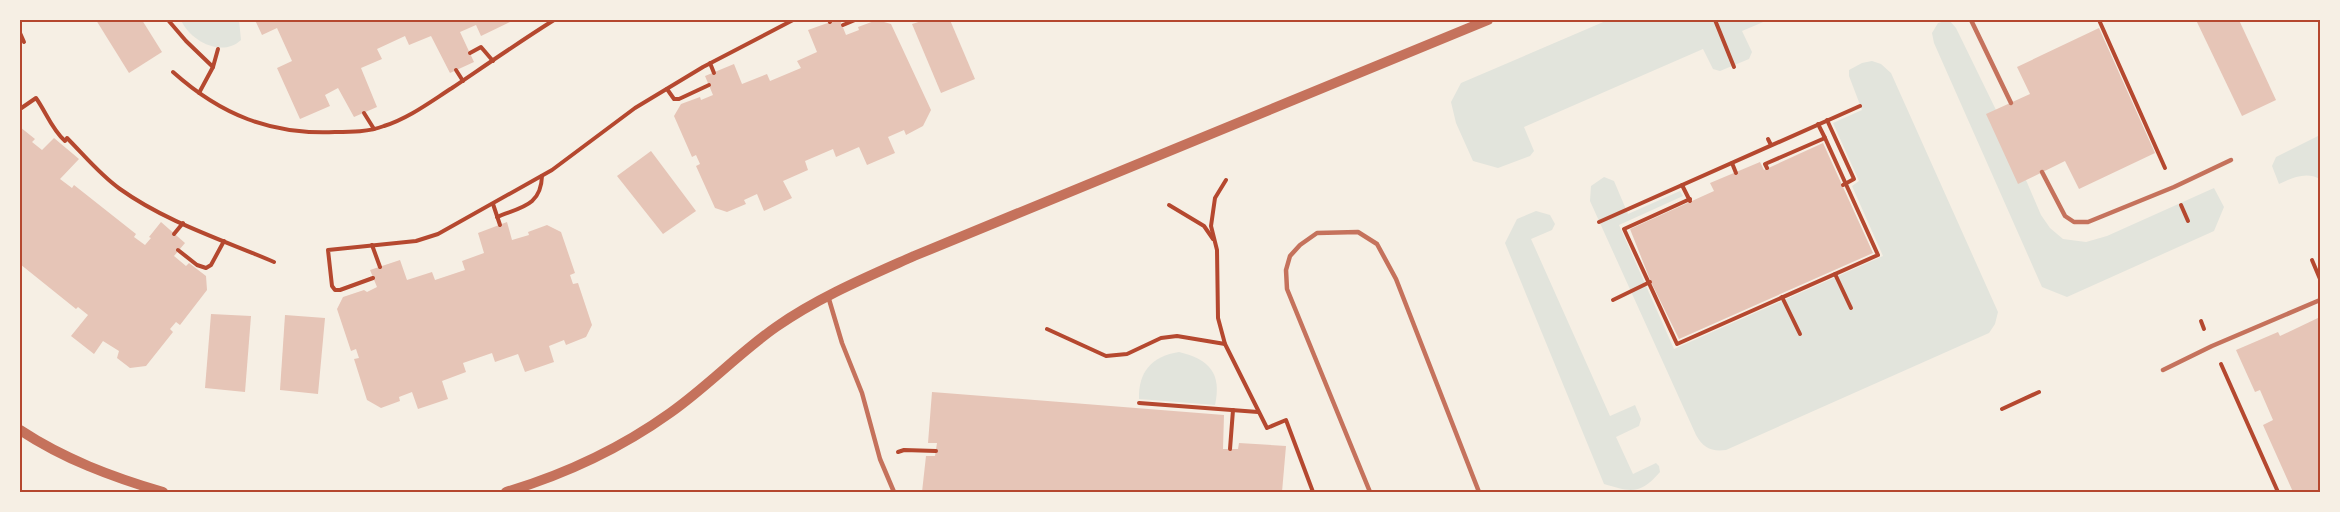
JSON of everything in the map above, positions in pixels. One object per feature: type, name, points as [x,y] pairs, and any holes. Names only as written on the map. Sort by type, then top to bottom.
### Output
[{"type":"street","points":[[506,492],[559,472],[614,447],[651,425],[698,392],[776,327],[828,295],[914,256],[1488,20]]},
{"type":"street","points":[[20,430],[46,447],[98,471],[163,492]]},
{"type":"lane","points":[[1971,20],[2010,103]]},
{"type":"lane","points":[[2042,172],[2065,216],[2074,222],[2088,222],[2231,160]]},
{"type":"lane","points":[[1370,492],[1287,289],[1286,270],[1290,256],[1300,245],[1317,233],[1358,232],[1377,244],[1396,279],[1479,492]]},
{"type":"lane","points":[[828,295],[842,343],[862,393],[880,459],[894,492]]},
{"type":"lane","points":[[2163,370],[2212,346],[2320,300]]},
{"type":"path","points":[[168,20],[213,67]]},
{"type":"path","points":[[173,72],[199,93],[244,118],[275,128],[324,133],[374,129],[411,114],[554,20]]},
{"type":"path","points":[[374,278],[335,290],[332,286],[328,250],[416,241],[438,234],[542,176],[635,108],[710,63],[793,20]]},
{"type":"path","points":[[843,25],[855,20]]},
{"type":"path","points":[[1715,20],[1734,67]]},
{"type":"path","points":[[2099,20],[2166,171]]},
{"type":"path","points":[[20,33],[24,42]]},
{"type":"path","points":[[470,53],[481,47],[493,61]]},
{"type":"path","points":[[199,93],[213,67],[218,49]]},
{"type":"path","points":[[710,63],[714,73]]},
{"type":"path","points":[[456,70],[463,81]]},
{"type":"path","points":[[667,89],[674,99],[679,99],[709,85]]},
{"type":"path","points":[[20,109],[36,98],[63,143],[67,138],[101,174],[118,188],[183,223],[274,262]]},
{"type":"path","points":[[1599,222],[1860,106]]},
{"type":"path","points":[[364,113],[374,129]]},
{"type":"path","points":[[1827,120],[1854,179],[1844,184]]},
{"type":"path","points":[[1682,185],[1690,201],[1624,229],[1677,344],[1878,255],[1818,124]]},
{"type":"path","points":[[1767,168],[1765,164],[1825,138]]},
{"type":"path","points":[[1768,139],[1771,145]]},
{"type":"path","points":[[1732,163],[1736,173]]},
{"type":"path","points":[[497,217],[534,202],[541,188],[542,176]]},
{"type":"path","points":[[1226,180],[1215,198],[1211,226],[1215,242],[1218,318],[1225,344],[1267,428],[1286,420],[1313,492]]},
{"type":"path","points":[[493,204],[500,225]]},
{"type":"path","points":[[2181,204],[2188,221]]},
{"type":"path","points":[[1169,205],[1204,226],[1215,242]]},
{"type":"path","points":[[174,234],[183,223]]},
{"type":"path","points":[[178,250],[197,265],[206,268],[211,265],[224,241]]},
{"type":"path","points":[[372,245],[380,267]]},
{"type":"path","points":[[2312,260],[2320,281]]},
{"type":"path","points":[[1835,273],[1851,308]]},
{"type":"path","points":[[1612,300],[1650,282]]},
{"type":"path","points":[[1782,297],[1800,334]]},
{"type":"path","points":[[1047,329],[1106,356],[1128,354],[1161,338],[1177,336],[1225,344]]},
{"type":"path","points":[[2217,357],[2278,492]]},
{"type":"path","points":[[2002,409],[2039,392]]},
{"type":"path","points":[[1139,403],[1258,412]]},
{"type":"path","points":[[1230,449],[1233,410]]},
{"type":"path","points":[[880,459],[904,450],[936,451]]},
{"type":"shaded area","points":[[181,20],[239,20],[241,40],[225,47],[207,45],[192,35]]},
{"type":"shaded area","points":[[1608,20],[1768,20],[1742,31],[1752,52],[1749,59],[1720,71],[1713,69],[1703,49],[1524,127],[1534,151],[1530,156],[1498,168],[1473,161],[1456,123],[1451,102],[1461,83]]},
{"type":"shaded area","points":[[1949,20],[1956,28],[1996,110],[2041,215],[2050,228],[2063,239],[2086,242],[2107,236],[2214,188],[2224,207],[2214,231],[2067,297],[2042,287],[1934,43],[1932,33],[1938,23]]},
{"type":"shaded area","points":[[1872,61],[1881,64],[1891,73],[1998,312],[1995,324],[1989,333],[1726,450],[1708,448],[1696,435],[1590,201],[1591,186],[1604,177],[1614,181],[1628,214],[1680,191],[1683,196],[1619,225],[1674,349],[1883,256],[1852,186],[1859,181],[1833,123],[1862,110],[1849,76],[1849,70]]},
{"type":"shaded area","points":[[2320,135],[2320,179],[2304,175],[2279,184],[2272,166],[2276,157]]},
{"type":"shaded area","points":[[1536,211],[1550,215],[1555,224],[1552,230],[1531,239],[1610,416],[1635,405],[1641,419],[1639,426],[1616,437],[1633,474],[1656,463],[1659,466],[1660,472],[1641,488],[1628,490],[1604,484],[1505,243],[1517,219]]},
{"type":"shaded area","points":[[1179,352],[1198,359],[1211,369],[1217,384],[1215,405],[1139,399],[1141,381],[1148,367],[1161,357]]},
{"type":"building","points":[[96,20],[142,20],[162,52],[129,73]]},
{"type":"building","points":[[255,20],[508,20],[510,22],[481,36],[476,25],[460,32],[474,62],[450,73],[431,36],[409,45],[405,36],[377,49],[382,59],[361,68],[377,107],[354,117],[338,88],[325,95],[330,106],[300,119],[277,68],[292,61],[277,28],[262,35]]},
{"type":"building","points":[[840,20],[846,35],[859,30],[858,27],[877,20],[891,24],[931,110],[923,126],[906,135],[904,130],[888,137],[895,153],[867,165],[859,147],[836,157],[833,149],[805,161],[808,170],[783,181],[792,198],[764,211],[757,194],[744,200],[746,204],[727,212],[715,208],[696,166],[700,164],[696,155],[692,157],[674,116],[681,104],[713,95],[705,76],[734,64],[742,84],[767,74],[770,81],[801,68],[797,61],[817,52],[808,30]]},
{"type":"building","points":[[925,20],[950,20],[975,79],[941,93],[912,24]]},
{"type":"building","points":[[2196,20],[2239,20],[2276,100],[2242,116]]},
{"type":"building","points":[[2099,28],[2155,153],[2079,189],[2065,161],[2018,184],[1986,114],[2030,94],[2017,67]]},
{"type":"building","points":[[20,127],[35,139],[32,142],[42,150],[54,138],[79,159],[60,179],[72,188],[74,185],[136,234],[134,237],[145,245],[161,222],[185,243],[174,256],[186,266],[189,263],[206,276],[207,290],[180,325],[176,322],[170,329],[173,332],[146,366],[130,368],[117,358],[119,351],[103,341],[94,354],[71,336],[88,315],[78,307],[76,309],[20,264]]},
{"type":"building","points":[[1823,143],[1873,253],[1679,339],[1651,282],[1630,229],[1714,191],[1710,183],[1760,162],[1764,170]]},
{"type":"building","points":[[651,151],[696,211],[663,234],[617,176]]},
{"type":"building","points":[[507,222],[512,240],[529,235],[528,232],[547,225],[561,232],[575,273],[570,275],[573,284],[578,283],[592,325],[586,337],[566,345],[564,340],[549,346],[554,362],[525,372],[518,354],[495,362],[492,353],[463,363],[466,372],[442,381],[448,399],[418,409],[412,392],[399,397],[400,401],[381,408],[367,400],[354,359],[359,358],[356,349],[351,351],[337,309],[343,297],[364,290],[367,292],[377,287],[370,270],[400,260],[407,280],[432,272],[435,280],[465,270],[462,261],[484,253],[478,233]]},
{"type":"building","points":[[211,314],[251,316],[245,392],[205,388]]},
{"type":"building","points":[[285,315],[325,318],[318,394],[280,390]]},
{"type":"building","points":[[2320,317],[2320,492],[2293,492],[2263,425],[2273,420],[2260,390],[2255,392],[2236,350],[2278,332],[2280,336]]},
{"type":"building","points":[[932,392],[1224,415],[1223,449],[1238,449],[1239,443],[1286,446],[1282,492],[922,492],[926,456],[935,456],[937,443],[928,443]]}]
